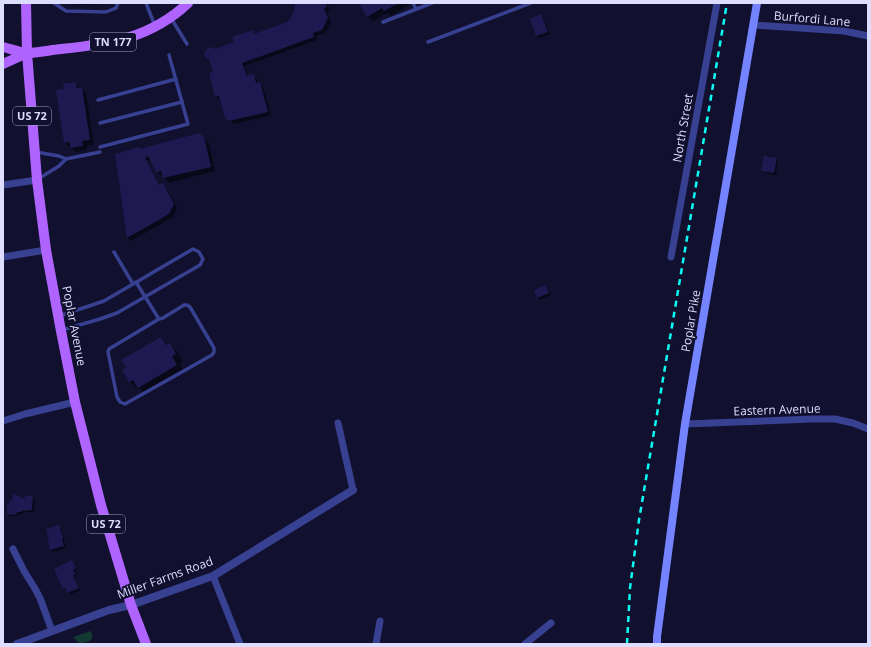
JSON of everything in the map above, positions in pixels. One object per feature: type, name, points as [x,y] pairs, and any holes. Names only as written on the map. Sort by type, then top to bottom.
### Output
[{"type":"main road","name":"Poplar Avenue","points":[[26,3],[27,53],[34,152],[46,250],[58,316],[75,402],[101,505],[131,605],[146,644]]},
{"type":"main road","name":"TN 177","points":[[27,53],[93,46],[114,42],[156,27],[188,3]]},
{"type":"main road","name":"Poplar Pike","points":[[657,644],[685,424],[757,3]]},
{"type":"main road","points":[[3,47],[27,53]]},
{"type":"main road","points":[[3,64],[27,53]]},
{"type":"street","name":"North Street","points":[[671,257],[717,3]]},
{"type":"street","name":"Burfordi Lane","points":[[754,25],[844,31],[868,36]]},
{"type":"street","points":[[3,185],[37,180]]},
{"type":"street","points":[[3,257],[46,250]]},
{"type":"street","points":[[3,421],[75,402]]},
{"type":"street","name":"Eastern Avenue","points":[[685,424],[835,419],[853,423],[868,429]]},
{"type":"street","points":[[338,423],[353,490]]},
{"type":"street","name":"Miller Farms Road","points":[[17,644],[109,610],[131,605],[213,576],[353,490]]},
{"type":"street","points":[[13,549],[40,598],[52,631]]},
{"type":"street","points":[[213,576],[240,644]]},
{"type":"street","points":[[376,644],[380,621]]},
{"type":"street","points":[[525,644],[551,623]]},
{"type":"lane","points":[[54,3],[66,11],[106,12],[116,8],[118,3]]},
{"type":"lane","points":[[146,3],[156,27]]},
{"type":"lane","points":[[413,3],[416,9]]},
{"type":"lane","points":[[383,22],[432,3]]},
{"type":"lane","points":[[428,42],[531,3]]},
{"type":"lane","points":[[171,17],[187,44]]},
{"type":"lane","points":[[100,147],[188,124],[169,55]]},
{"type":"lane","points":[[98,100],[176,79]]},
{"type":"lane","points":[[100,123],[182,102]]},
{"type":"lane","points":[[34,152],[58,156],[66,159],[100,152]]},
{"type":"lane","points":[[37,180],[59,166],[66,159]]},
{"type":"lane","points":[[58,316],[104,301],[193,249],[199,252],[203,259],[200,265],[117,312],[100,319],[61,330]]},
{"type":"lane","points":[[114,252],[145,296],[159,319]]},
{"type":"lane","points":[[184,305],[187,305],[190,307],[214,348],[214,352],[212,355],[125,404],[120,402],[117,397],[108,352],[109,349],[159,319],[184,305]]},
{"type":"green space","points":[[91,631],[92,638],[87,642],[78,642],[73,637]]},
{"type":"building","points":[[295,3],[326,3],[327,7],[324,8],[328,18],[322,30],[313,33],[314,37],[242,63],[247,76],[254,74],[256,83],[260,82],[268,112],[229,121],[225,118],[219,96],[215,97],[209,73],[213,72],[209,59],[204,55],[205,51],[208,48],[212,47],[215,49],[234,42],[232,37],[253,30],[254,34],[287,22],[294,10]]},
{"type":"building","points":[[359,3],[399,3],[384,11],[382,8],[367,17]]},
{"type":"building","points":[[541,14],[548,32],[536,36],[530,19]]},
{"type":"building","points":[[76,82],[77,88],[82,87],[90,140],[82,141],[83,146],[70,148],[70,142],[64,143],[56,90],[64,89],[63,84]]},
{"type":"building","points":[[199,133],[204,137],[211,167],[163,178],[161,171],[156,172],[148,156],[145,158],[159,185],[163,183],[174,204],[169,214],[127,238],[115,154],[139,147],[140,149]]},
{"type":"building","points":[[764,156],[777,158],[774,173],[761,171]]},
{"type":"building","points":[[546,285],[549,293],[537,298],[534,290]]},
{"type":"building","points":[[161,337],[166,345],[170,343],[176,354],[172,356],[177,365],[138,388],[133,380],[129,382],[122,370],[126,368],[121,360]]},
{"type":"building","points":[[13,494],[20,496],[20,498],[25,498],[25,496],[33,496],[32,510],[17,512],[16,515],[7,514],[7,505],[9,505],[9,501],[12,501]]},
{"type":"building","points":[[59,525],[64,546],[50,550],[46,529]]},
{"type":"building","points":[[72,560],[76,568],[73,570],[75,573],[73,576],[79,588],[67,593],[65,588],[63,589],[54,569]]},
{"type":"railway","points":[[627,644],[630,588],[639,520],[727,3]]}]
